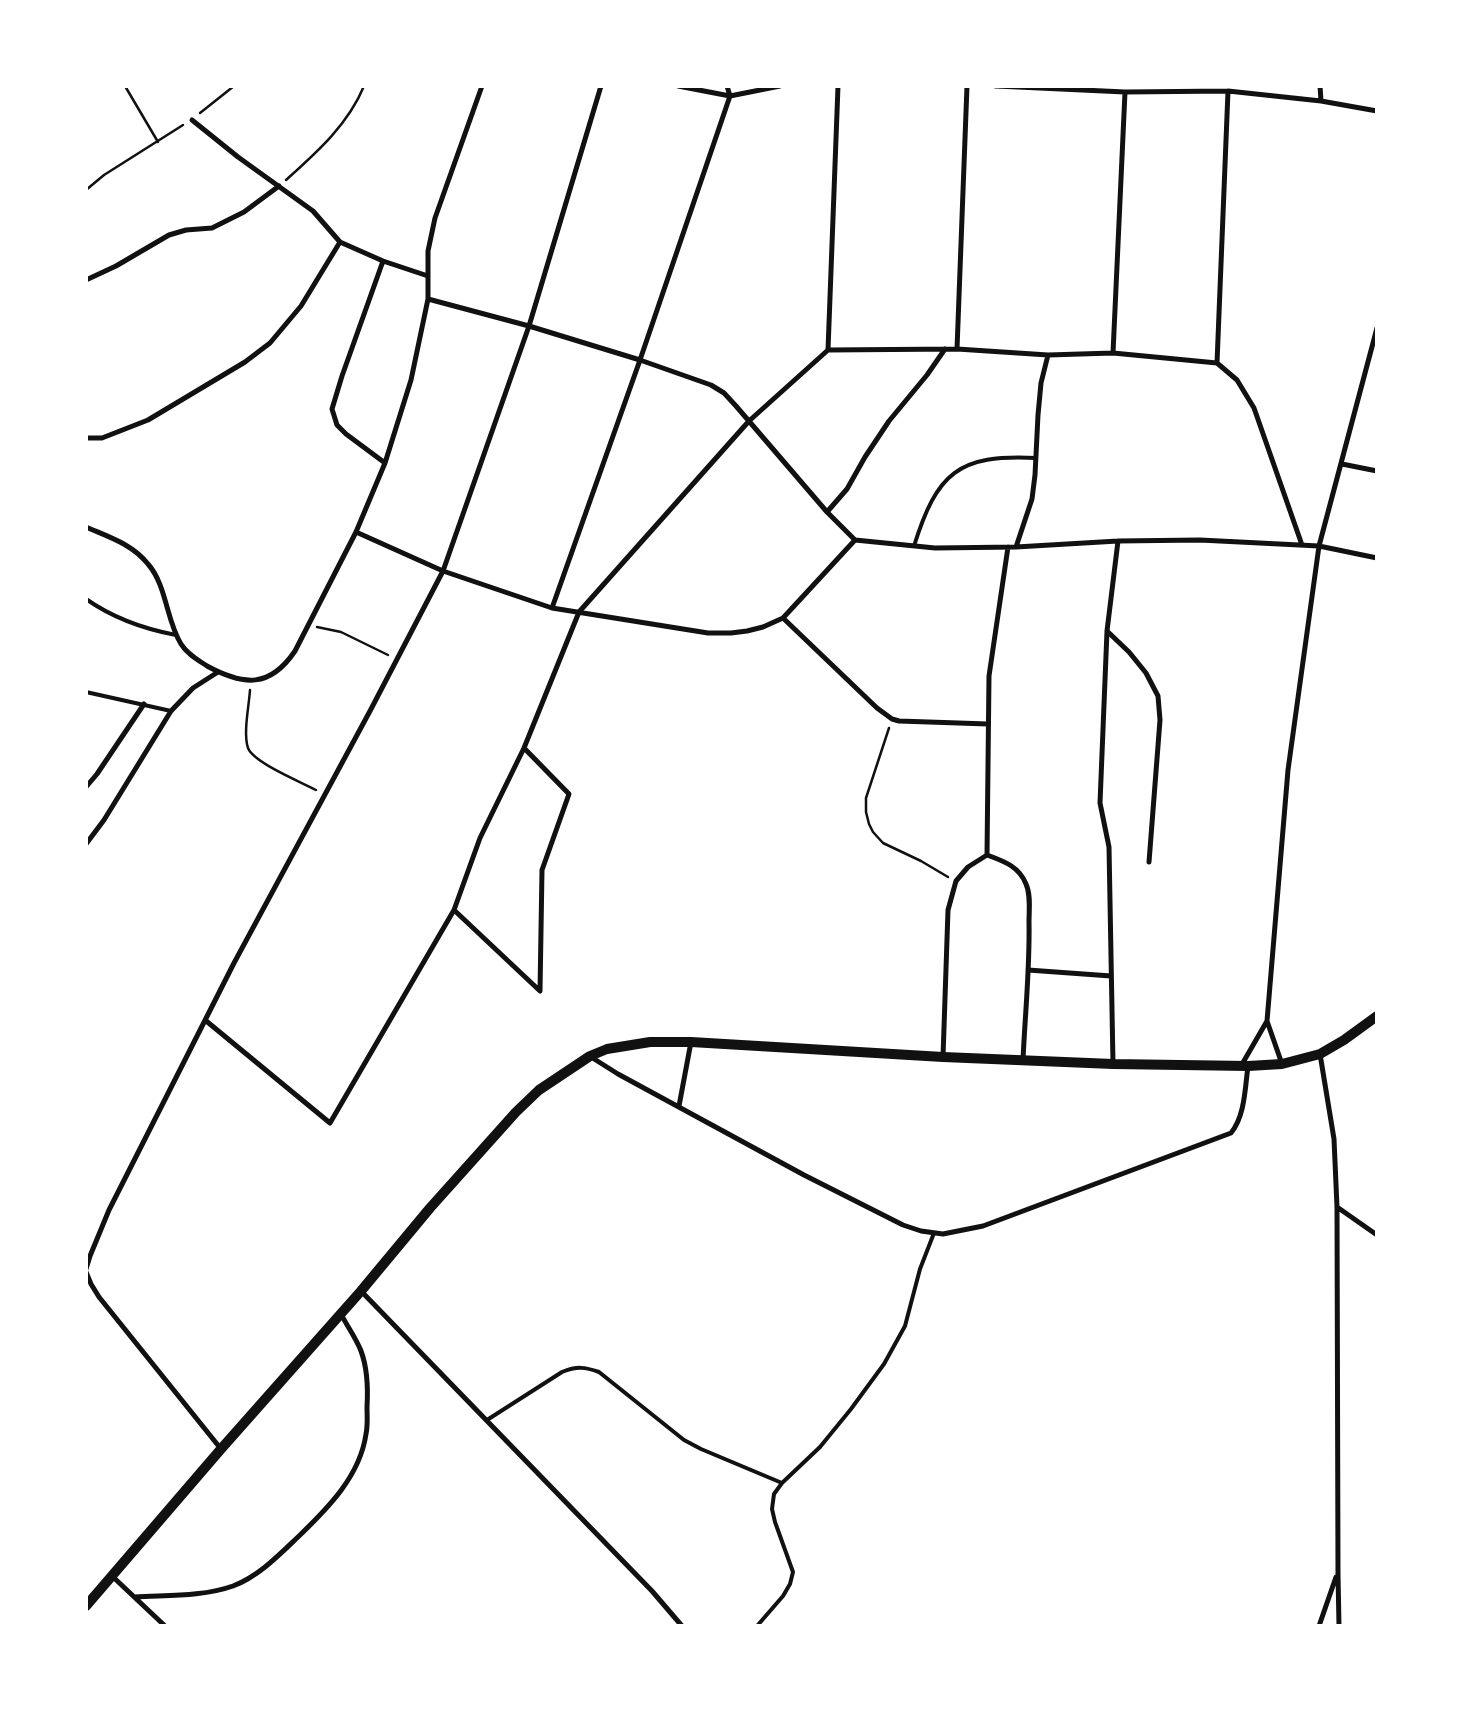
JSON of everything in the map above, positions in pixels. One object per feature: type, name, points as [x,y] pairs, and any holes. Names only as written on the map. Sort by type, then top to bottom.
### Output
[{"type":"main road","points":[[86,1606],[221,1449],[361,1291],[430,1208],[516,1112],[539,1090],[590,1056],[607,1049],[627,1045],[650,1042],[691,1042],[943,1057],[1112,1064],[1244,1066],[1282,1064],[1320,1054],[1344,1040],[1377,1016]]},
{"type":"street","points":[[86,527],[135,550],[149,564],[160,585],[176,635],[182,646],[191,656],[218,672],[242,680],[264,679],[281,669],[295,651],[356,532],[385,463],[411,380],[428,299],[428,251],[435,218],[482,86]]},
{"type":"street","points":[[221,1449],[98,1297],[90,1284],[86,1270],[109,1210],[205,1020],[443,571],[529,326],[602,86]]},
{"type":"street","points":[[678,86],[730,96],[780,86]]},
{"type":"street","points":[[552,608],[640,360],[730,96],[727,86]]},
{"type":"street","points":[[828,350],[838,86]]},
{"type":"street","points":[[957,349],[967,86]]},
{"type":"street","points":[[996,86],[1125,92],[1228,92],[1321,101],[1377,111]]},
{"type":"street","points":[[1320,86],[1321,101]]},
{"type":"street","points":[[1113,353],[1125,92]]},
{"type":"street","points":[[1217,363],[1228,92]]},
{"type":"street","points":[[192,120],[238,157],[313,211],[340,242],[383,261],[428,276]]},
{"type":"street","points":[[86,280],[116,266],[169,235],[186,230],[212,228],[244,212],[279,186]]},
{"type":"street","points":[[86,438],[102,438],[148,420],[221,377],[270,343],[301,306],[340,242]]},
{"type":"street","points":[[383,261],[332,409],[337,425],[385,463]]},
{"type":"street","points":[[428,299],[529,326],[711,384],[724,394],[749,421],[827,512],[855,540],[935,548],[1200,540],[1319,546],[1377,558]]},
{"type":"street","points":[[590,1056],[618,1074],[804,1175],[903,1225],[934,1233],[943,1234],[983,1226],[1231,1133],[1238,1123],[1241,1113],[1244,1066],[1267,1021],[1288,770],[1319,546],[1377,328]]},
{"type":"street","points":[[827,512],[847,489],[865,457],[889,421],[927,375],[945,349]]},
{"type":"street","points":[[205,1020],[330,1123],[454,910],[480,838],[524,748],[579,612],[749,421],[828,350],[957,349],[1048,355],[1113,353],[1217,363],[1237,380],[1254,408],[1302,546]]},
{"type":"street","points":[[1016,547],[1032,499],[1042,384],[1048,355]]},
{"type":"street","points":[[1342,464],[1377,472]]},
{"type":"street","points":[[356,532],[443,571],[552,608],[708,633],[731,634],[748,632],[783,618],[855,540]]},
{"type":"street","points":[[1112,1064],[1110,847],[1100,803],[1107,631],[1118,541]]},
{"type":"street","points":[[987,855],[989,676],[1008,547]]},
{"type":"street","points":[[783,618],[877,708],[892,719],[907,722],[988,724]]},
{"type":"street","points":[[1107,631],[1129,652],[1146,673],[1158,696],[1160,720],[1149,862]]},
{"type":"street","points":[[86,844],[104,820],[171,711],[193,688],[218,672]]},
{"type":"street","points":[[86,787],[97,774],[144,704]]},
{"type":"street","points":[[454,910],[540,991],[542,870],[569,794],[524,748]]},
{"type":"street","points":[[943,1057],[948,910],[956,881],[968,867],[987,855]]},
{"type":"street","points":[[987,855],[1011,865],[1020,873],[1026,884],[1029,900],[1030,936],[1023,1060]]},
{"type":"street","points":[[1028,970],[1111,976]]},
{"type":"street","points":[[1267,1021],[1282,1064]]},
{"type":"street","points":[[679,1106],[691,1042]]},
{"type":"street","points":[[1320,1054],[1334,1139],[1337,1207],[1339,1626]]},
{"type":"street","points":[[1337,1207],[1377,1234]]},
{"type":"street","points":[[361,1291],[652,1591],[682,1626]]},
{"type":"street","points":[[135,1597],[207,1592],[232,1586],[252,1577],[274,1560],[305,1530],[330,1504],[347,1482],[360,1457],[366,1434],[368,1390],[361,1351],[341,1314]]},
{"type":"street","points":[[1319,1626],[1338,1574]]},
{"type":"street","points":[[112,1576],[165,1626]]},
{"type":"lane","points":[[914,546],[924,514],[937,490],[949,476],[972,462],[1011,456],[1036,458]]},
{"type":"lane","points":[[86,599],[99,608],[130,623],[176,635]]},
{"type":"lane","points":[[86,692],[171,711]]},
{"type":"lane","points":[[757,1626],[783,1596],[790,1584],[793,1572],[775,1522],[772,1509],[774,1494],[782,1482],[820,1447],[884,1364],[904,1326],[920,1270],[934,1233]]},
{"type":"lane","points":[[487,1420],[562,1372],[572,1368],[585,1367],[599,1372],[684,1440],[701,1449],[782,1482]]},
{"type":"path","points":[[125,86],[158,142]]},
{"type":"path","points":[[86,190],[104,175],[192,120],[234,86]]},
{"type":"path","points":[[279,186],[328,141],[349,115],[364,86]]},
{"type":"path","points":[[308,625],[341,632],[397,659]]},
{"type":"path","points":[[251,681],[246,736],[248,748],[257,760],[324,794]]},
{"type":"path","points":[[892,719],[866,798],[866,812],[869,824],[877,838],[883,843],[921,861],[956,881]]}]
